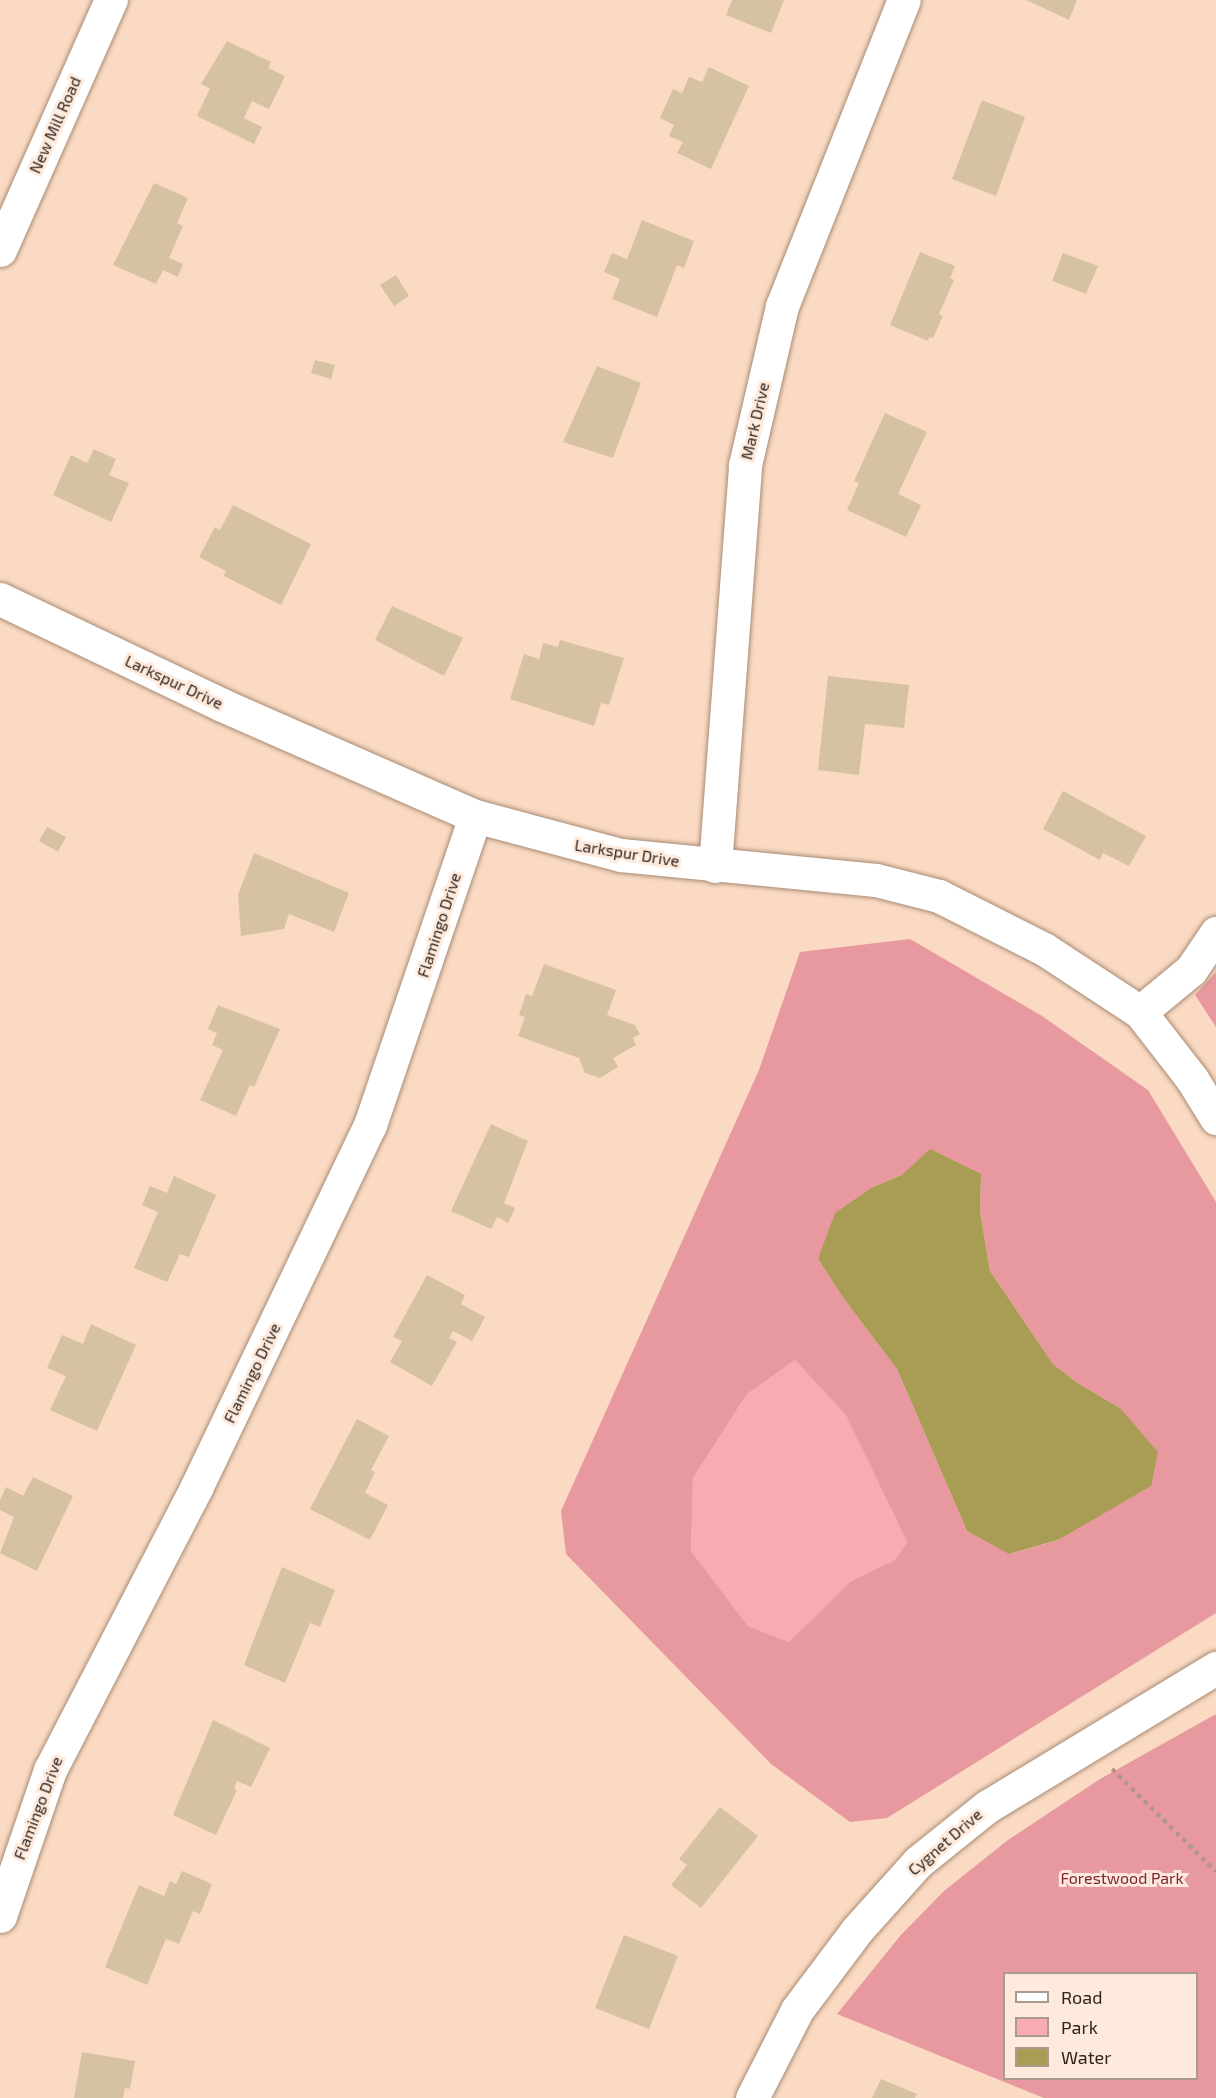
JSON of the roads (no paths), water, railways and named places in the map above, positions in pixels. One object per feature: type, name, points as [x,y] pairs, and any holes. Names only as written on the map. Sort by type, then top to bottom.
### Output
[{"type":"street","name":"New Mill Road","points":[[0,250],[111,0]]},
{"type":"street","name":"Mark Drive","points":[[715,866],[745,465],[782,306],[904,0]]},
{"type":"street","name":"Larkspur Drive","points":[[0,599],[222,705],[475,816],[621,855],[876,880],[939,896],[1044,949],[1140,1012],[1192,1079],[1216,1118]]},
{"type":"street","name":"Flamingo Drive","points":[[0,1916],[50,1770],[196,1488],[370,1125],[475,816]]},
{"type":"street","points":[[1140,1012],[1191,970],[1216,933]]},
{"type":"street","name":"Cygnet Drive","points":[[752,2098],[797,2010],[857,1930],[918,1862],[988,1806],[1216,1668]]},
{"type":"water","points":[[930,1149],[981,1174],[980,1211],[990,1271],[1053,1364],[1076,1382],[1120,1408],[1158,1452],[1151,1486],[1058,1540],[1009,1554],[967,1531],[897,1369],[844,1299],[818,1259],[835,1213],[873,1187],[902,1175]]},
{"type":"park label","name":"Forestwood Park","points":[[1122,1878]]}]
